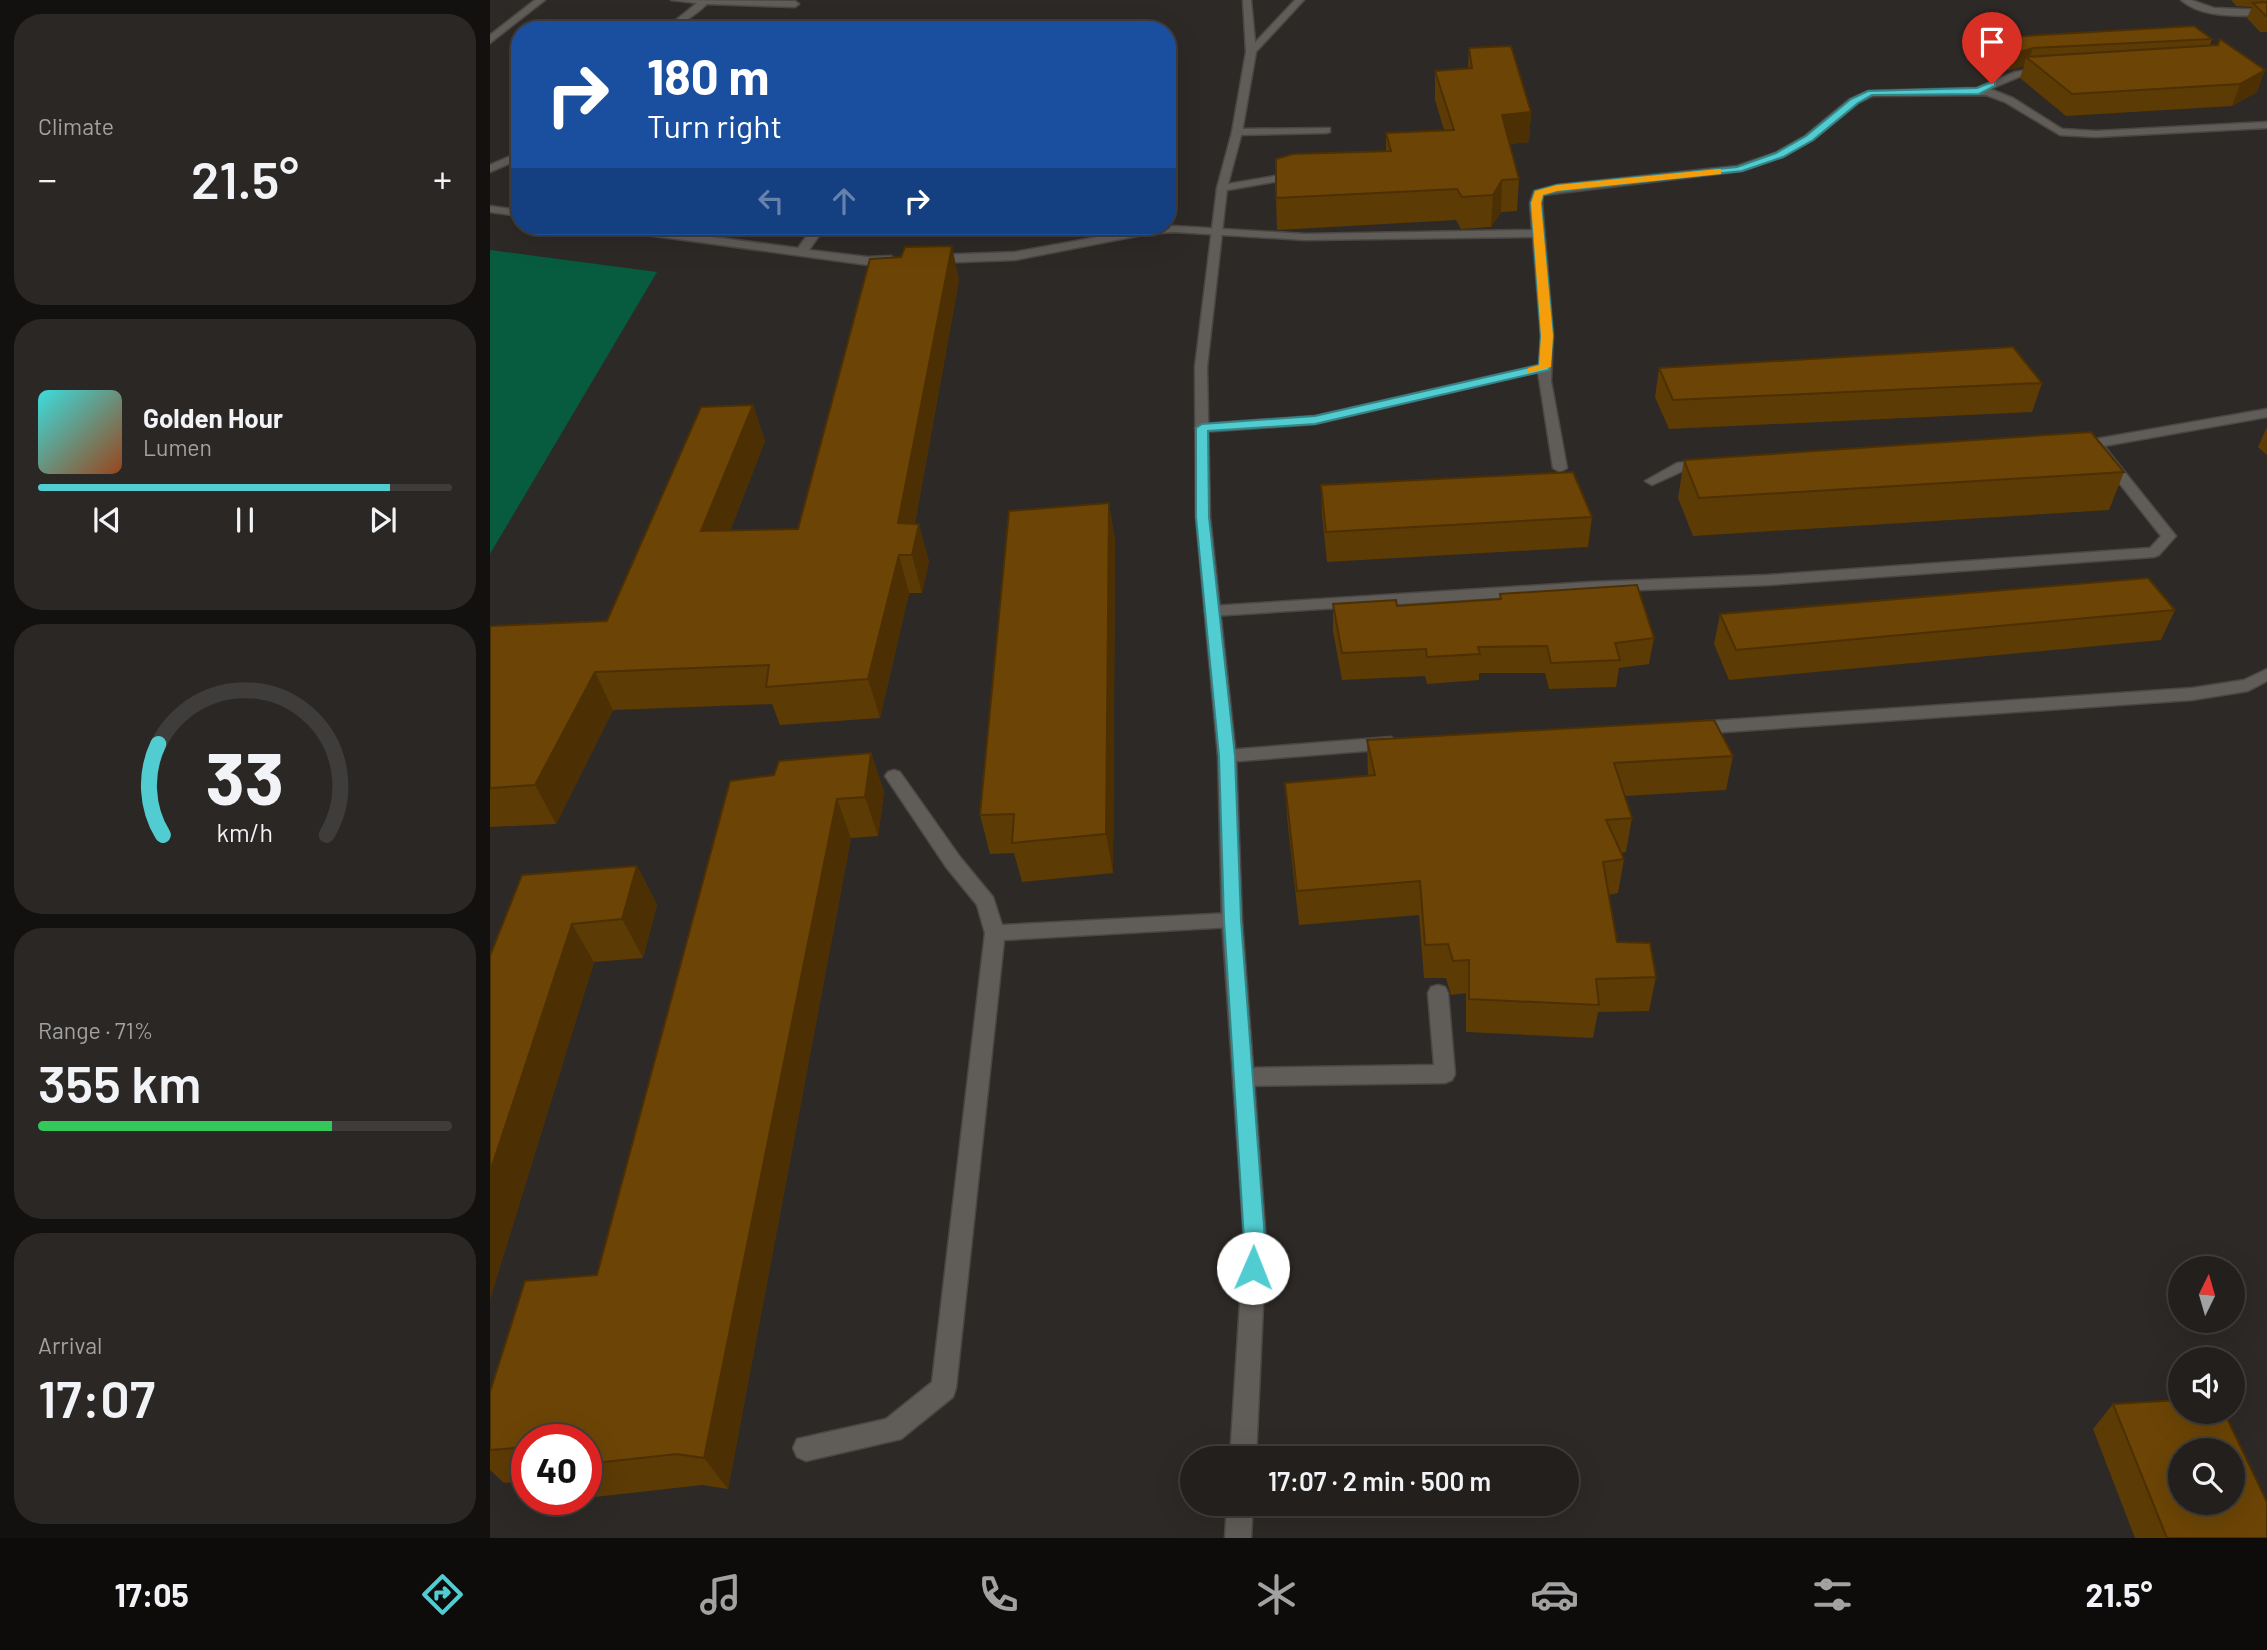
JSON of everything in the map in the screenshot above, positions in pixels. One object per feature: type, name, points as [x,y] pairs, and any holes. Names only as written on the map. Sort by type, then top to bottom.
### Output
[{"type":"street","points":[[514,21],[541,0]]},
{"type":"street","points":[[675,0],[795,4]]},
{"type":"street","points":[[683,21],[706,0]]},
{"type":"street","points":[[1244,1446],[1255,1240],[1233,920],[1227,756],[1203,517],[1201,367],[1222,188],[1237,132],[1251,52],[1247,0]]},
{"type":"street","points":[[1251,52],[1300,0]]},
{"type":"street","points":[[2185,0],[2199,8],[2215,11],[2267,13]]},
{"type":"street","points":[[490,40],[511,24]]},
{"type":"street","points":[[1979,91],[2005,77],[2028,71],[2055,69]]},
{"type":"street","points":[[1560,468],[1544,381],[1547,336],[1536,203],[1538,193],[1557,188],[1738,169],[1759,164],[1809,138],[1854,101],[1871,93],[1979,91],[2009,100],[2060,132],[2096,134],[2267,124]]},
{"type":"street","points":[[1237,132],[1326,130]]},
{"type":"street","points":[[490,169],[511,159]]},
{"type":"street","points":[[1222,188],[1313,173]]},
{"type":"street","points":[[490,209],[511,212]]},
{"type":"street","points":[[1176,231],[1305,237],[1538,233]]},
{"type":"street","points":[[672,235],[868,261],[908,260]]},
{"type":"street","points":[[801,252],[813,235]]},
{"type":"street","points":[[921,259],[1014,256],[1126,235]]},
{"type":"street","points":[[1202,428],[1315,420],[1545,367]]},
{"type":"street","points":[[1212,611],[1590,587],[1768,580],[2154,552],[2169,536],[2088,443],[2267,413]]},
{"type":"street","points":[[1651,481],[1682,466],[1718,463]]},
{"type":"street","points":[[1680,729],[2193,694],[2248,685],[2267,674]]},
{"type":"street","points":[[1227,756],[1405,743]]},
{"type":"street","points":[[806,1448],[891,1430],[944,1388],[995,933],[986,902],[953,862],[894,776]]},
{"type":"street","points":[[995,933],[1233,920]]},
{"type":"street","points":[[1243,1077],[1445,1074],[1438,993]]},
{"type":"street","points":[[1238,1538],[1239,1516]]},
{"type":"green space","points":[[490,250],[657,272],[490,554]]},
{"type":"building","points":[[2267,2],[2267,16],[2253,3]]},
{"type":"building","points":[[2194,26],[2212,39],[2033,48],[2013,54],[1991,38]]},
{"type":"building","points":[[2220,39],[2265,70],[2240,84],[2072,94],[2026,57],[2218,45]]},
{"type":"building","points":[[1511,46],[1531,112],[1502,115],[1519,179],[1502,180],[1493,195],[1462,197],[1457,189],[1276,198],[1276,159],[1293,154],[1391,151],[1386,133],[1454,130],[1435,71],[1472,68],[1469,48]]},
{"type":"building","points":[[952,246],[898,523],[919,524],[912,555],[899,555],[868,679],[766,687],[769,665],[595,672],[535,785],[490,788],[490,626],[607,621],[701,407],[753,405],[701,531],[798,529],[870,259],[901,257],[905,247]]},
{"type":"building","points":[[2013,347],[2042,383],[1673,400],[1659,368]]},
{"type":"building","points":[[2091,432],[2124,472],[1699,498],[1684,460]]},
{"type":"building","points":[[1573,472],[1592,517],[1326,532],[1321,485]]},
{"type":"building","points":[[1109,503],[1106,834],[1012,843],[1014,814],[980,815],[1009,511]]},
{"type":"building","points":[[2148,578],[2175,610],[1736,650],[1720,614]]},
{"type":"building","points":[[1637,585],[1654,638],[1615,643],[1620,660],[1551,663],[1547,646],[1478,647],[1480,654],[1427,657],[1426,649],[1342,653],[1333,604],[1396,600],[1397,606],[1501,599],[1500,594]]},
{"type":"building","points":[[1714,720],[1733,756],[1614,763],[1632,818],[1606,820],[1624,859],[1603,862],[1617,942],[1650,943],[1656,977],[1596,979],[1599,1005],[1469,999],[1469,960],[1453,961],[1448,944],[1425,945],[1420,881],[1297,891],[1285,783],[1375,775],[1367,740]]},
{"type":"building","points":[[871,753],[865,797],[837,799],[704,1458],[677,1454],[602,1462],[602,1424],[511,1424],[511,1448],[490,1450],[490,1392],[525,1281],[597,1275],[730,781],[774,775],[779,761]]},
{"type":"building","points":[[637,866],[622,919],[572,924],[490,1172],[490,956],[522,875]]},
{"type":"building","points":[[2168,1401],[2168,1424],[2230,1424],[2236,1438],[2168,1438],[2168,1515],[2245,1515],[2245,1456],[2267,1502],[2267,1538],[2167,1538],[2113,1404]]},
{"type":"slow traffic","points":[[1532,370],[1545,367],[1547,336],[1536,203],[1538,193],[1557,188],[1718,171]]},
{"type":"route","points":[[1253,1268],[1255,1240],[1233,920],[1227,756],[1203,517],[1202,428],[1315,420],[1545,367],[1547,336],[1536,203],[1538,193],[1557,188],[1738,169],[1759,164],[1809,138],[1854,101],[1871,93],[1979,91],[1992,84]]}]
